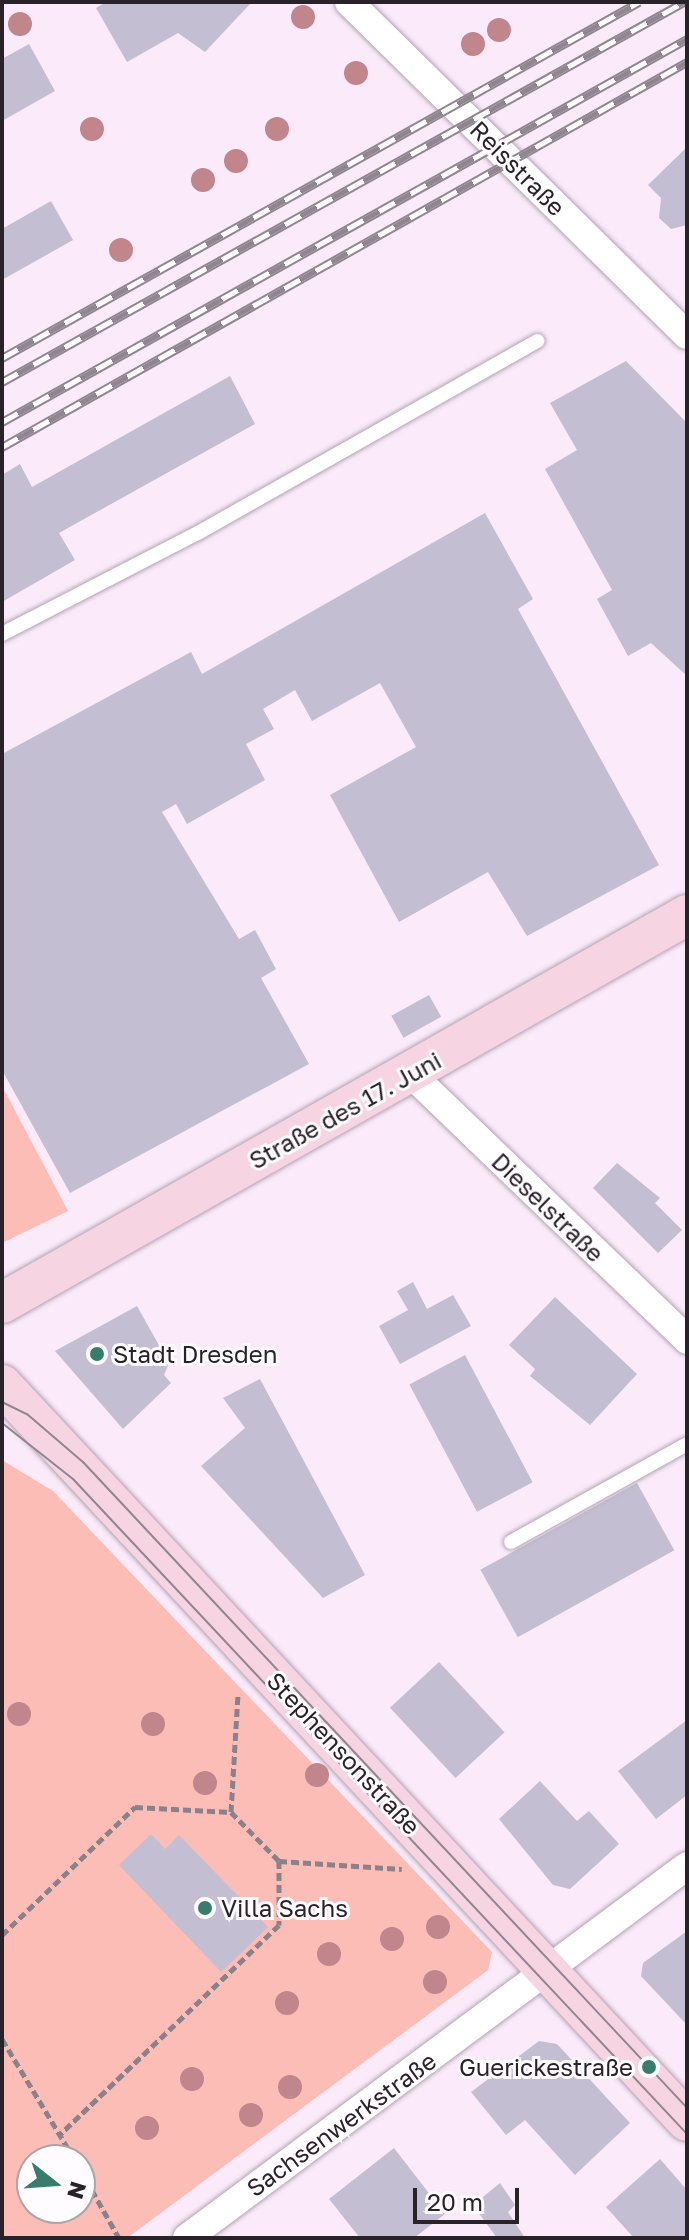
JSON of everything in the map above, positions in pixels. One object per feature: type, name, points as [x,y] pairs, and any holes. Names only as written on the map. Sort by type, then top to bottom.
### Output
[{"type":"street","name":"Reisstraße","points":[[349,2],[687,335]]},
{"type":"street","name":"Straße des 17. Juni","points":[[2,1303],[687,915]]},
{"type":"street","name":"Dieselstraße","points":[[410,1073],[687,1340]]},
{"type":"street","name":"Stephensonstraße","points":[[2,1385],[687,2121]]},
{"type":"street","name":"Sachsenwerkstraße","points":[[187,2238],[687,1866]]},
{"type":"lane","points":[[2,634],[198,533],[537,341]]},
{"type":"lane","points":[[511,1542],[687,1444]]},
{"type":"path","points":[[231,1812],[241,1643]]},
{"type":"path","points":[[2,1935],[135,1807],[231,1812],[279,1861],[455,1872]]},
{"type":"path","points":[[60,2134],[279,1925],[279,1861]]},
{"type":"path","points":[[2,2039],[66,2144]]},
{"type":"path","points":[[96,2197],[119,2238]]},
{"type":"shaded area","points":[[2,1086],[68,1211],[2,1243]]},
{"type":"shaded area","points":[[2,1460],[53,1491],[492,1952],[488,1970],[127,2238],[2,2238]]},
{"type":"building","points":[[106,2],[250,4],[205,52],[178,33],[127,62],[96,8]]},
{"type":"building","points":[[29,44],[55,91],[2,121],[2,59]]},
{"type":"building","points":[[687,147],[687,225],[671,229],[659,218],[661,198],[648,185]]},
{"type":"building","points":[[51,201],[73,240],[2,280],[2,229]]},
{"type":"building","points":[[626,361],[687,423],[687,676],[651,643],[628,656],[597,599],[612,590],[545,469],[577,450],[550,403]]},
{"type":"building","points":[[230,376],[255,424],[59,533],[75,560],[2,602],[2,475],[20,464],[32,487]]},
{"type":"building","points":[[485,513],[533,599],[518,609],[659,865],[527,936],[488,872],[399,922],[330,795],[416,747],[380,683],[312,721],[295,690],[263,709],[274,729],[246,744],[265,780],[187,824],[176,804],[162,812],[239,939],[255,930],[276,969],[261,978],[309,1064],[70,1193],[2,1070],[2,754],[191,652],[202,674]]},
{"type":"building","points":[[429,995],[441,1017],[404,1038],[391,1016]]},
{"type":"building","points":[[617,1163],[660,1198],[655,1203],[682,1230],[658,1253],[593,1188]]},
{"type":"building","points":[[413,1282],[427,1309],[453,1295],[471,1326],[400,1364],[379,1326],[408,1310],[397,1291]]},
{"type":"building","points":[[555,1297],[637,1374],[590,1425],[530,1376],[535,1369],[509,1345]]},
{"type":"building","points":[[137,1306],[169,1363],[164,1375],[171,1383],[123,1429],[55,1351]]},
{"type":"building","points":[[465,1355],[533,1482],[477,1512],[409,1385]]},
{"type":"building","points":[[260,1379],[365,1575],[323,1598],[201,1466],[245,1428],[223,1398]]},
{"type":"building","points":[[637,1483],[674,1550],[518,1637],[480,1570]]},
{"type":"building","points":[[439,1662],[504,1732],[455,1778],[390,1708]]},
{"type":"building","points":[[687,1720],[687,1795],[656,1819],[618,1771]]},
{"type":"building","points":[[540,1781],[577,1821],[589,1811],[619,1844],[570,1889],[553,1885],[499,1819]]},
{"type":"building","name":"Villa Sachs","points":[[151,1834],[165,1849],[179,1835],[268,1927],[221,1972],[119,1865]]},
{"type":"building","points":[[687,1931],[687,2025],[641,1976],[643,1963]]},
{"type":"building","points":[[539,2041],[557,2044],[630,2123],[575,2175],[525,2120],[506,2135],[471,2092]]},
{"type":"building","points":[[394,2148],[445,2214],[414,2238],[360,2238],[329,2199]]},
{"type":"building","points":[[660,2159],[687,2190],[687,2238],[634,2238],[606,2207]]},
{"type":"building","points":[[500,2183],[515,2205],[508,2212],[525,2238],[497,2238],[473,2205]]},
{"type":"tram line","points":[[2,1402],[27,1414],[83,1462],[687,2108]]},
{"type":"tram line","points":[[2,1423],[73,1479],[687,2134]]},
{"type":"railway","points":[[2,358],[639,2]]},
{"type":"railway","points":[[2,382],[684,2]]},
{"type":"railway","points":[[2,422],[687,39]]},
{"type":"railway","points":[[2,447],[687,62]]},
{"type":"place","name":"Stadt Dresden","points":[[97,1354]]},
{"type":"place","name":"Villa Sachs","points":[[205,1908]]},
{"type":"place","name":"Guerickestraße","points":[[649,2067]]}]
